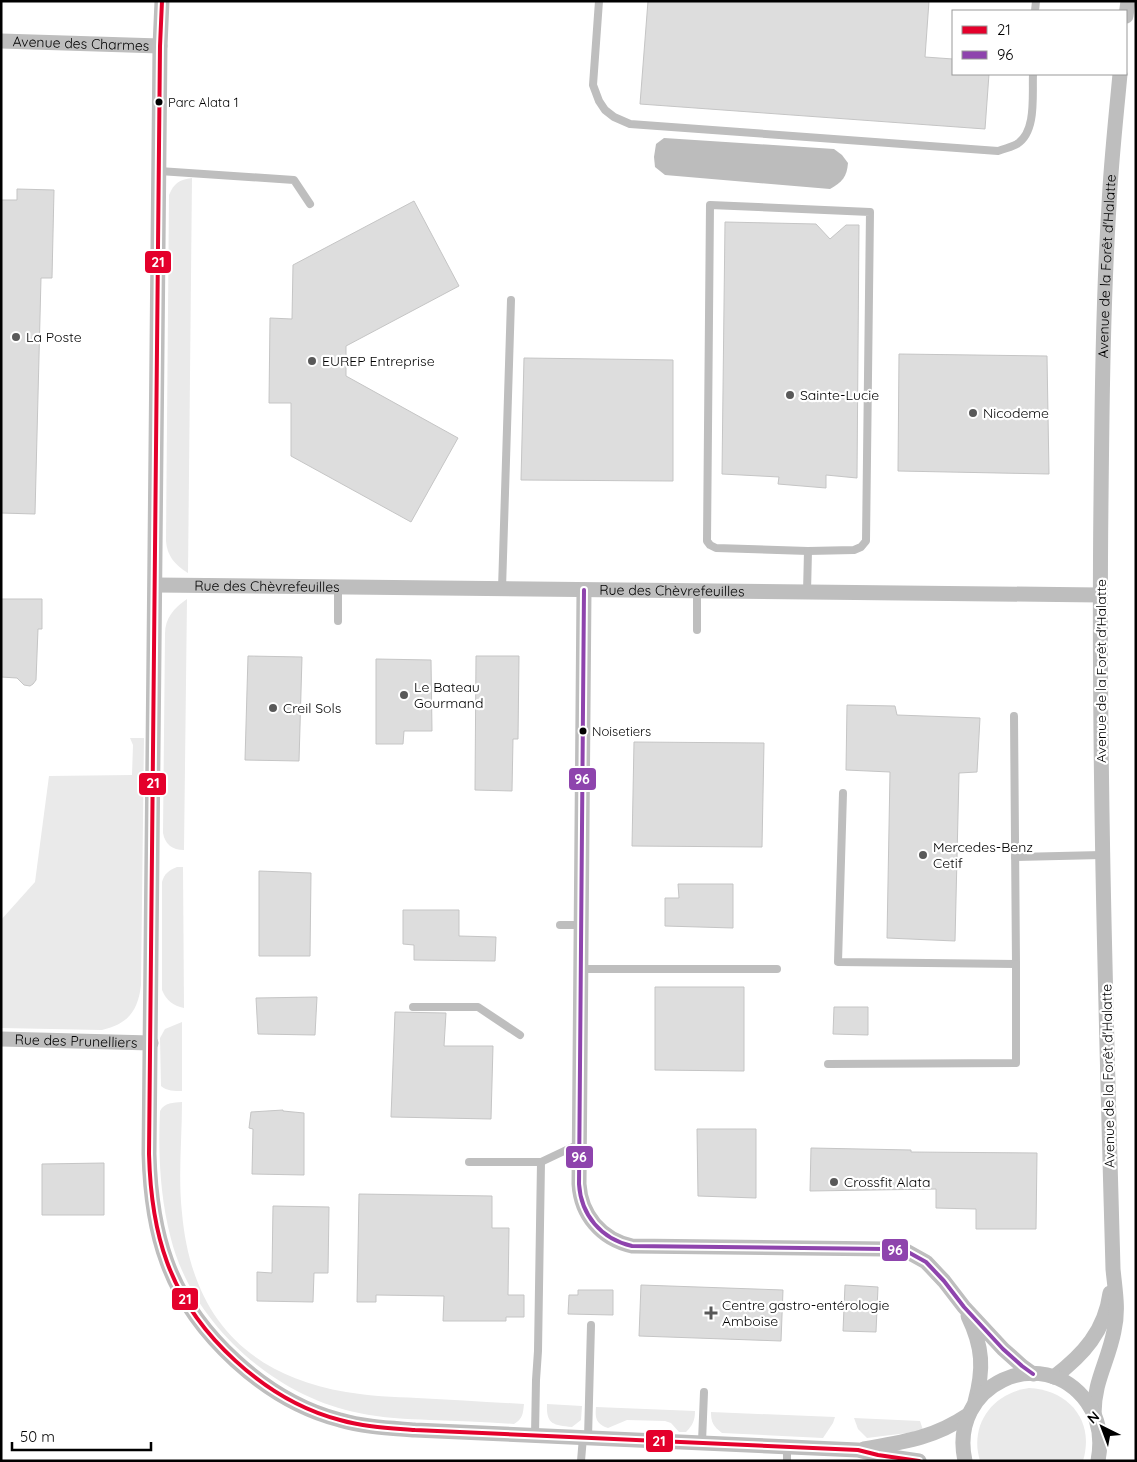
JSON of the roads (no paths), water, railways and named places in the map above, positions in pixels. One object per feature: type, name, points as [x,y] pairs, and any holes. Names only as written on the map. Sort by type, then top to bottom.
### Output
[{"type":"street","points":[[162,1],[160,46],[150,1170],[153,1206],[160,1240],[167,1263],[187,1302],[206,1330],[227,1354],[276,1392],[305,1407],[337,1420],[366,1426],[396,1429],[702,1442],[787,1454],[858,1450],[930,1436],[950,1427],[972,1409],[991,1387],[1004,1379],[1018,1375],[1033,1374],[1054,1377],[1068,1384],[1081,1394],[1094,1414],[1099,1429],[1098,1460]]},
{"type":"street","name":"Avenue des Charmes","points":[[1,41],[160,46]]},
{"type":"street","name":"Avenue de la Forêt d'Halatte","points":[[1094,1414],[1094,1401],[1098,1382],[1111,1344],[1116,1321],[1102,855],[1100,595],[1102,373],[1111,178],[1120,75]]},
{"type":"street","name":"Rue des Chèvrefeuilles","points":[[156,585],[1100,595]]},
{"type":"street","points":[[584,590],[579,1144],[579,1184],[582,1205],[593,1223],[611,1238],[621,1243],[645,1247],[876,1249],[908,1252],[918,1256],[930,1266],[964,1307],[1011,1357],[1033,1374]]},
{"type":"street","name":"Rue des Prunelliers","points":[[1,1039],[151,1043]]},
{"type":"street","name":"Avenue de la Forêt d'Halatte","points":[[1054,1377],[1081,1354],[1096,1332],[1107,1306],[1113,1269]]},
{"type":"street","points":[[964,1307],[975,1332],[980,1358],[981,1379],[963,1438],[965,1461]]},
{"type":"street","points":[[858,1450],[919,1461]]},
{"type":"lane","points":[[599,1],[593,85],[599,101],[605,110],[614,117],[630,124],[998,151],[1017,144],[1025,137],[1031,123],[1033,75]]},
{"type":"lane","points":[[159,171],[294,180],[310,204]]},
{"type":"lane","points":[[710,206],[870,212],[866,541],[861,547],[854,550],[808,551],[716,548],[707,541],[710,206]]},
{"type":"lane","points":[[502,589],[511,300]]},
{"type":"lane","points":[[806,592],[808,551]]},
{"type":"lane","points":[[338,587],[338,620]]},
{"type":"lane","points":[[697,591],[697,630]]},
{"type":"lane","points":[[828,1064],[1016,1063],[1014,716]]},
{"type":"lane","points":[[843,793],[838,962],[1016,964]]},
{"type":"lane","points":[[1014,857],[1102,855]]},
{"type":"lane","points":[[560,925],[581,925]]},
{"type":"lane","points":[[581,969],[777,969]]},
{"type":"lane","points":[[413,1007],[478,1007],[520,1035]]},
{"type":"lane","points":[[469,1162],[541,1162],[579,1144]]},
{"type":"lane","points":[[535,1435],[539,1341],[541,1162]]},
{"type":"lane","points":[[582,1461],[591,1325]]},
{"type":"lane","points":[[702,1442],[704,1392]]},
{"type":"place","name":"Parc Alata 1","points":[[159,102]]},
{"type":"place","name":"La Poste","points":[[16,337]]},
{"type":"place","name":"EUREP Entreprise","points":[[312,361]]},
{"type":"place","name":"Sainte-Lucie","points":[[790,395]]},
{"type":"place","name":"Nicodeme","points":[[973,413]]},
{"type":"place","name":"Le Bateau Gourmand","points":[[404,695]]},
{"type":"place","name":"Creil Sols","points":[[273,708]]},
{"type":"place","name":"Noisetiers","points":[[583,731]]},
{"type":"place","name":"Mercedes-Benz Cetif","points":[[923,855]]},
{"type":"place","name":"Crossfit Alata","points":[[834,1182]]},
{"type":"place","name":"Centre gastro-entérologie Amboise","points":[[711,1313]]}]
